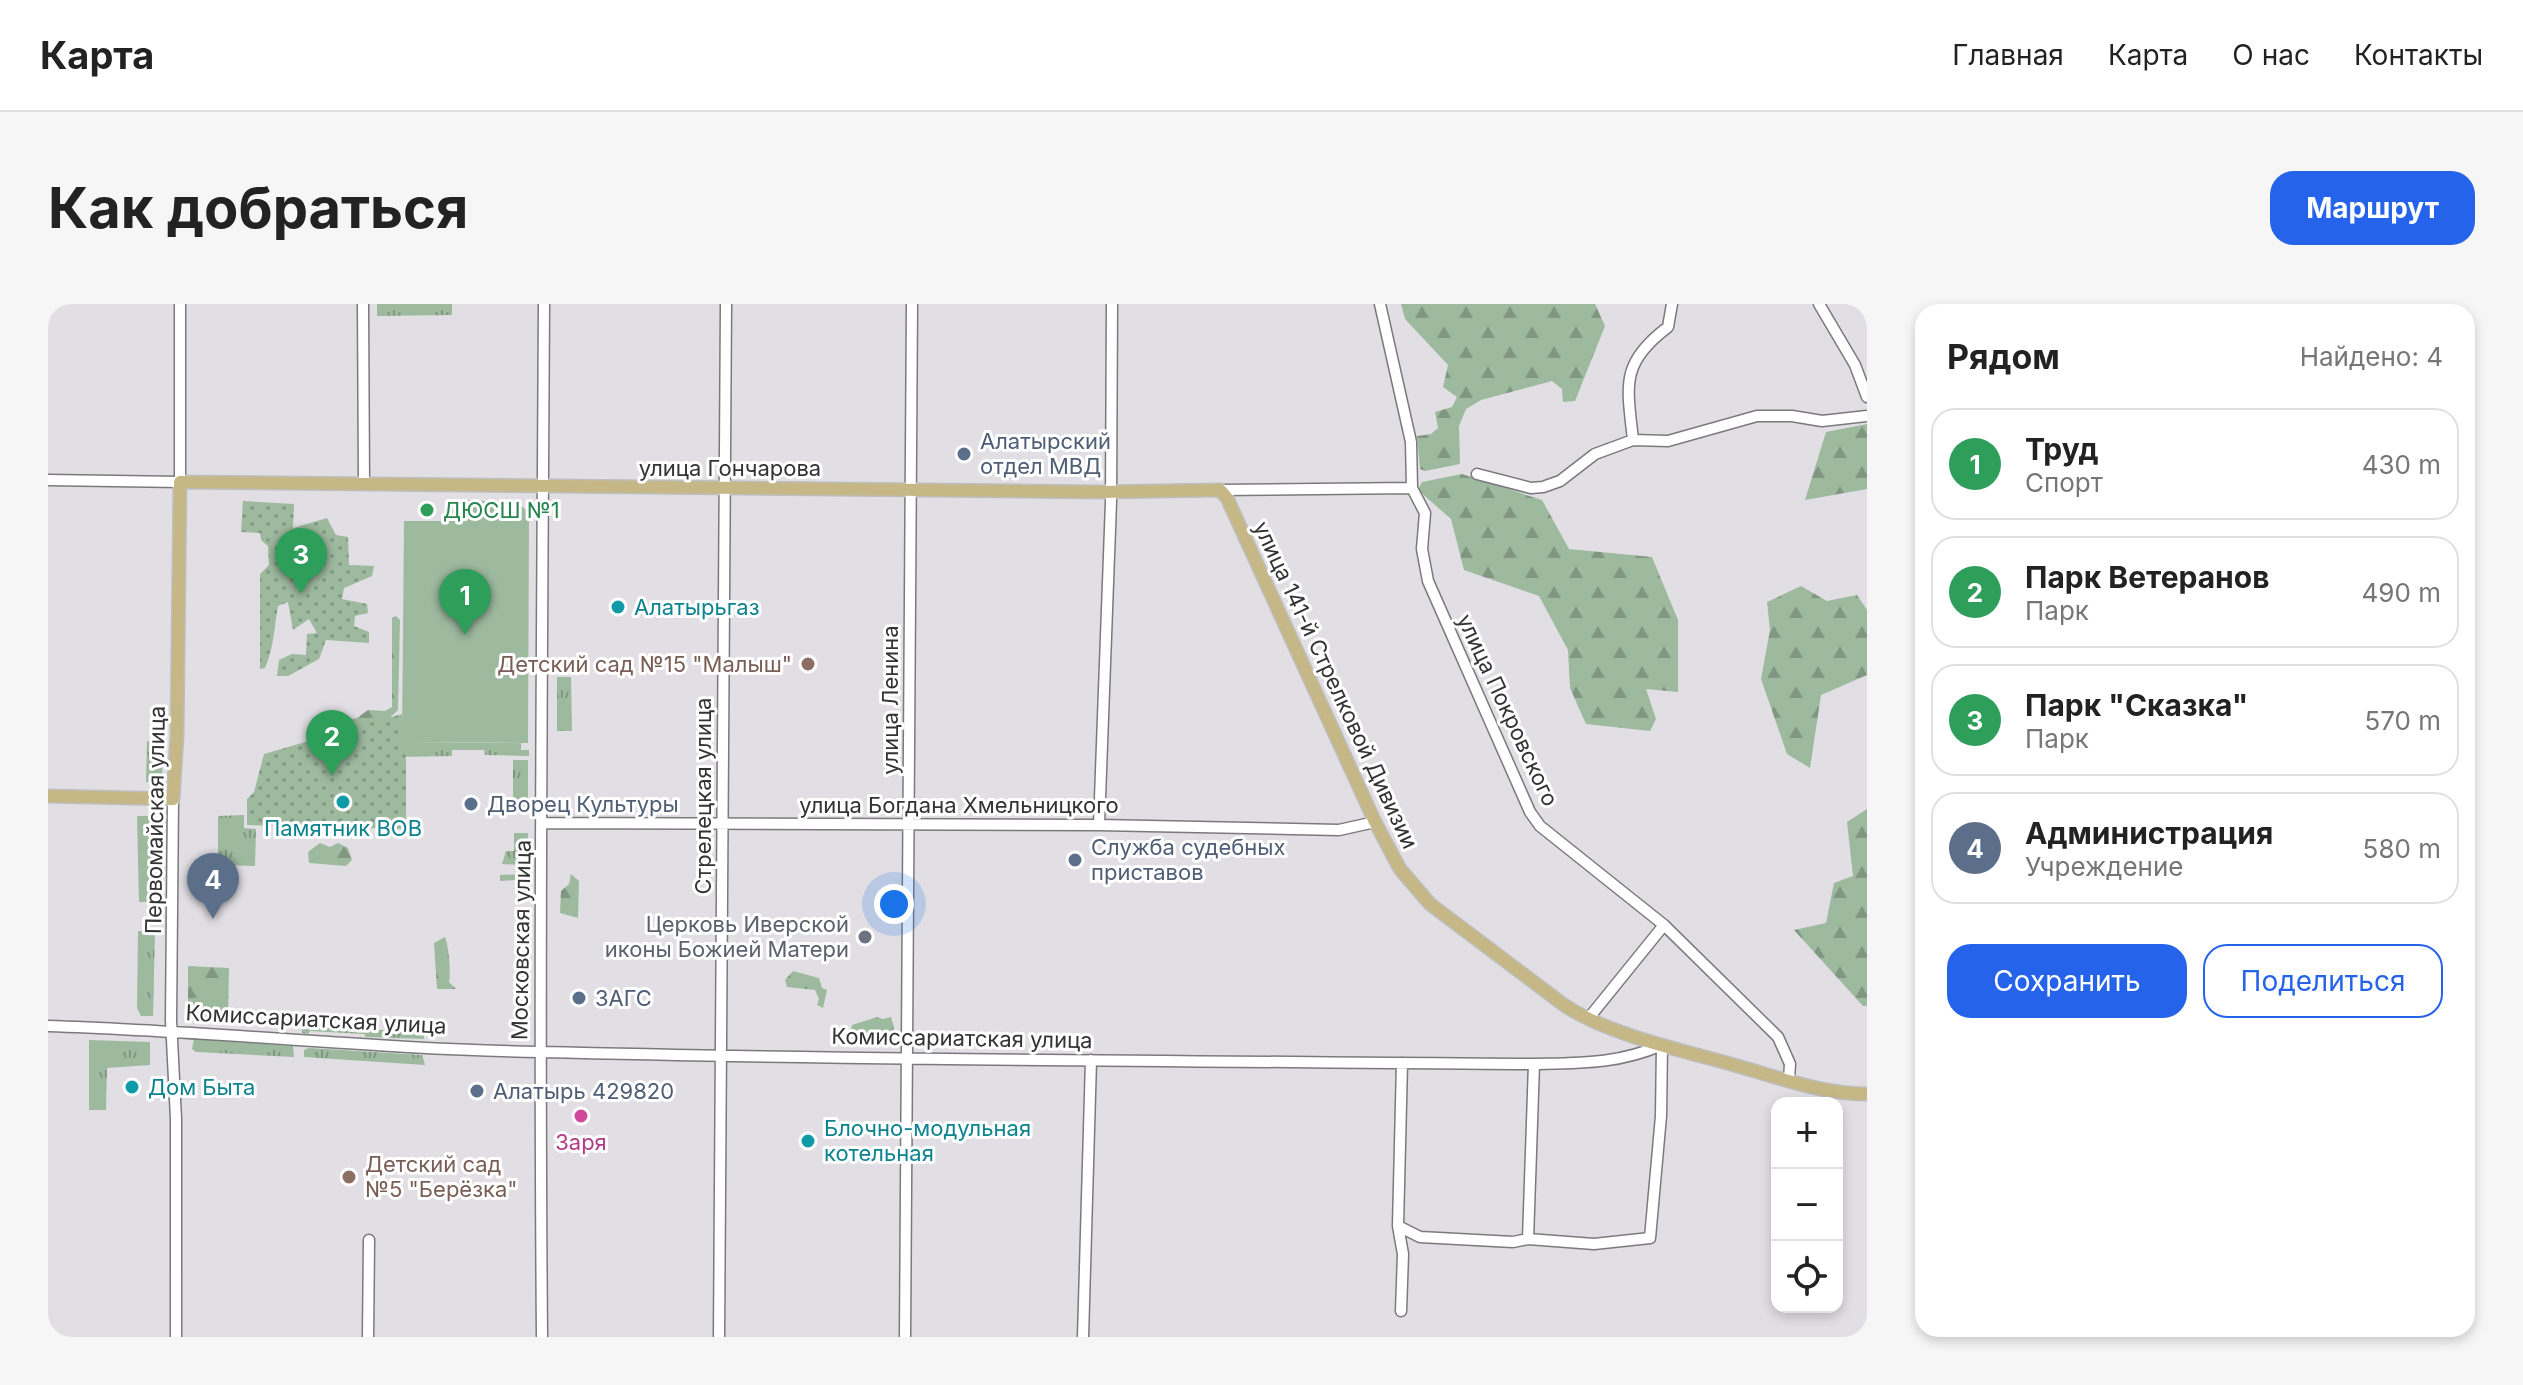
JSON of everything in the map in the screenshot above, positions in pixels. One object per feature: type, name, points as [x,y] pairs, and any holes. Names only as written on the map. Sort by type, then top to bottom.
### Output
[{"type":"main road","name":"улица Гончарова","points":[[180,482],[1111,492],[1220,490]]},
{"type":"main road","name":"Первомайская улица","points":[[173,799],[177,736],[180,482]]},
{"type":"main road","name":"улица 141-й Стрелковой Дивизии","points":[[1220,490],[1227,498],[1375,822],[1400,869],[1430,904],[1564,1005],[1588,1019],[1662,1045]]},
{"type":"main road","points":[[48,796],[173,799]]},
{"type":"main road","points":[[1662,1045],[1789,1080],[1849,1094],[1867,1094]]},
{"type":"street","name":"Первомайская улица","points":[[180,304],[180,482]]},
{"type":"street","points":[[363,304],[364,484]]},
{"type":"street","name":"Московская улица","points":[[542,1337],[539,1052],[543,823],[544,304]]},
{"type":"street","name":"Стрелецкая улица","points":[[719,1337],[726,304]]},
{"type":"street","name":"улица Ленина","points":[[905,1337],[912,304]]},
{"type":"street","points":[[1099,825],[1111,492],[1112,304]]},
{"type":"street","name":"улица Покровского","points":[[1380,304],[1411,442],[1412,488],[1425,513],[1422,549],[1428,581],[1530,812],[1540,826],[1664,925],[1778,1037],[1790,1064],[1789,1080]]},
{"type":"street","points":[[1633,440],[1629,374],[1633,362],[1642,351],[1668,327],[1672,304]]},
{"type":"street","points":[[1819,304],[1855,365],[1867,397]]},
{"type":"street","points":[[1477,474],[1531,488],[1543,487],[1560,481],[1595,454],[1633,440],[1668,441],[1757,416],[1792,416],[1822,421],[1867,416]]},
{"type":"street","name":"улица Гончарова","points":[[48,480],[180,482]]},
{"type":"street","name":"улица Гончарова","points":[[1220,490],[1412,488]]},
{"type":"street","name":"Первомайская улица","points":[[173,799],[171,1031],[176,1119],[176,1337]]},
{"type":"street","name":"улица Богдана Хмельницкого","points":[[543,823],[1099,825],[1339,830],[1375,822]]},
{"type":"street","points":[[1588,1019],[1664,925]]},
{"type":"street","name":"Комиссариатская улица","points":[[48,1026],[539,1052],[908,1058],[1534,1064],[1609,1062],[1636,1056],[1662,1045]]},
{"type":"street","points":[[1398,1226],[1420,1237],[1513,1242],[1528,1239],[1594,1244],[1650,1238],[1661,1116],[1662,1045]]},
{"type":"street","points":[[1083,1337],[1091,1060]]},
{"type":"street","points":[[1401,1311],[1403,1254],[1398,1226],[1402,1063]]},
{"type":"street","points":[[1528,1239],[1534,1064]]},
{"type":"street","points":[[368,1337],[369,1240]]},
{"type":"green space","points":[[377,304],[452,304],[452,315],[377,316]]},
{"type":"green space","points":[[1401,304],[1595,304],[1605,326],[1575,401],[1563,402],[1562,389],[1552,381],[1481,400],[1466,409],[1459,426],[1460,464],[1425,471],[1420,469],[1417,436],[1431,434],[1438,428],[1435,412],[1452,407],[1457,397],[1443,387],[1448,365],[1405,319]]},
{"type":"green space","points":[[1867,424],[1867,489],[1805,500],[1826,432]]},
{"type":"green space","points":[[1462,474],[1542,500],[1569,549],[1652,557],[1678,620],[1678,692],[1646,689],[1656,719],[1650,731],[1586,724],[1570,688],[1568,650],[1539,596],[1464,570],[1451,519],[1418,490],[1422,482]]},
{"type":"green space","points":[[451,500],[516,502],[529,512],[528,743],[402,742],[404,521],[450,521]]},
{"type":"green space","points":[[243,501],[294,504],[293,528],[327,518],[336,535],[348,537],[349,565],[374,566],[372,576],[344,588],[342,599],[367,604],[368,613],[355,616],[354,626],[369,632],[369,643],[326,640],[319,659],[288,676],[277,676],[279,660],[292,654],[306,655],[307,634],[317,633],[309,619],[293,630],[288,602],[278,606],[270,653],[265,668],[260,669],[260,574],[269,565],[268,546],[261,540],[260,533],[241,532]]},
{"type":"green space","points":[[1801,586],[1827,601],[1857,595],[1867,610],[1867,675],[1821,695],[1810,768],[1787,754],[1761,679],[1770,630],[1767,602]]},
{"type":"green space","points":[[396,616],[400,620],[398,710],[375,732],[360,730],[353,725],[335,732],[333,736],[327,729],[332,724],[357,718],[368,710],[385,711],[392,707],[392,618]]},
{"type":"green space","points":[[557,677],[571,677],[572,731],[557,731]]},
{"type":"green space","points":[[402,714],[406,829],[247,825],[247,799],[254,792],[264,754]]},
{"type":"green space","points":[[147,741],[163,741],[162,782],[146,782]]},
{"type":"green space","points":[[402,742],[521,743],[521,750],[529,750],[529,756],[485,755],[484,750],[452,750],[452,756],[396,757]]},
{"type":"green space","points":[[513,760],[528,760],[528,807],[513,807]]},
{"type":"green space","points":[[1867,809],[1867,1006],[1863,1006],[1794,930],[1826,923],[1834,883],[1853,876],[1847,822]]},
{"type":"green space","points":[[244,815],[244,828],[256,829],[255,866],[218,865],[218,816]]},
{"type":"green space","points":[[137,816],[154,816],[155,902],[139,902]]},
{"type":"green space","points":[[514,833],[528,833],[528,879],[500,881],[500,875],[523,874],[522,865],[502,864],[506,851],[514,851]]},
{"type":"green space","points":[[320,843],[330,847],[338,843],[348,848],[352,860],[346,866],[309,863],[308,852]]},
{"type":"green space","points":[[571,874],[579,881],[578,918],[560,913],[561,891],[569,884]]},
{"type":"green space","points":[[138,931],[155,932],[153,1016],[141,1016],[137,1008]]},
{"type":"green space","points":[[445,937],[449,982],[456,989],[437,989],[434,943]]},
{"type":"green space","points":[[188,966],[229,968],[228,1019],[188,1016]]},
{"type":"green space","points":[[793,971],[819,978],[822,988],[827,990],[823,1008],[817,1005],[819,999],[815,990],[787,987],[785,980]]},
{"type":"green space","points":[[877,1017],[891,1017],[894,1027],[892,1039],[854,1040],[850,1036],[852,1025]]},
{"type":"green space","points":[[301,1026],[424,1032],[424,1039],[310,1031],[308,1034],[302,1033]]},
{"type":"green space","points":[[194,1039],[293,1046],[294,1057],[196,1052],[192,1049]]},
{"type":"green space","points":[[89,1040],[150,1042],[150,1065],[107,1068],[106,1110],[89,1110]]},
{"type":"green space","points":[[304,1050],[422,1055],[425,1065],[304,1057]]},
{"type":"place","name":"Алатырский отдел МВД","points":[[964,454]]},
{"type":"place","name":"ДЮСШ №1","points":[[427,510]]},
{"type":"place","name":"Парк \"Сказка\"","points":[[301,594]]},
{"type":"place","name":"Алатырьгаз","points":[[618,607]]},
{"type":"place","name":"Труд","points":[[465,635]]},
{"type":"place","name":"Детский сад №15 \"Малыш\"","points":[[808,664]]},
{"type":"place","name":"Парк Ветеранов","points":[[332,776]]},
{"type":"place","name":"Памятник ВОВ","points":[[343,802]]},
{"type":"place","name":"Дворец Культуры","points":[[471,804]]},
{"type":"place","name":"Служба судебных приставов","points":[[1075,860]]},
{"type":"place","name":"Администрация","points":[[213,919]]},
{"type":"place","name":"Церковь Иверской иконы Божией Матери","points":[[865,937]]},
{"type":"place","name":"ЗАГС","points":[[579,998]]},
{"type":"place","name":"Дом Быта","points":[[132,1087]]},
{"type":"place","name":"Алатырь 429820","points":[[477,1091]]},
{"type":"place","name":"Заря","points":[[581,1116]]},
{"type":"place","name":"Блочно-модульная котельная","points":[[808,1141]]},
{"type":"place","name":"Детский сад №5 \"Берёзка\"","points":[[349,1177]]}]
